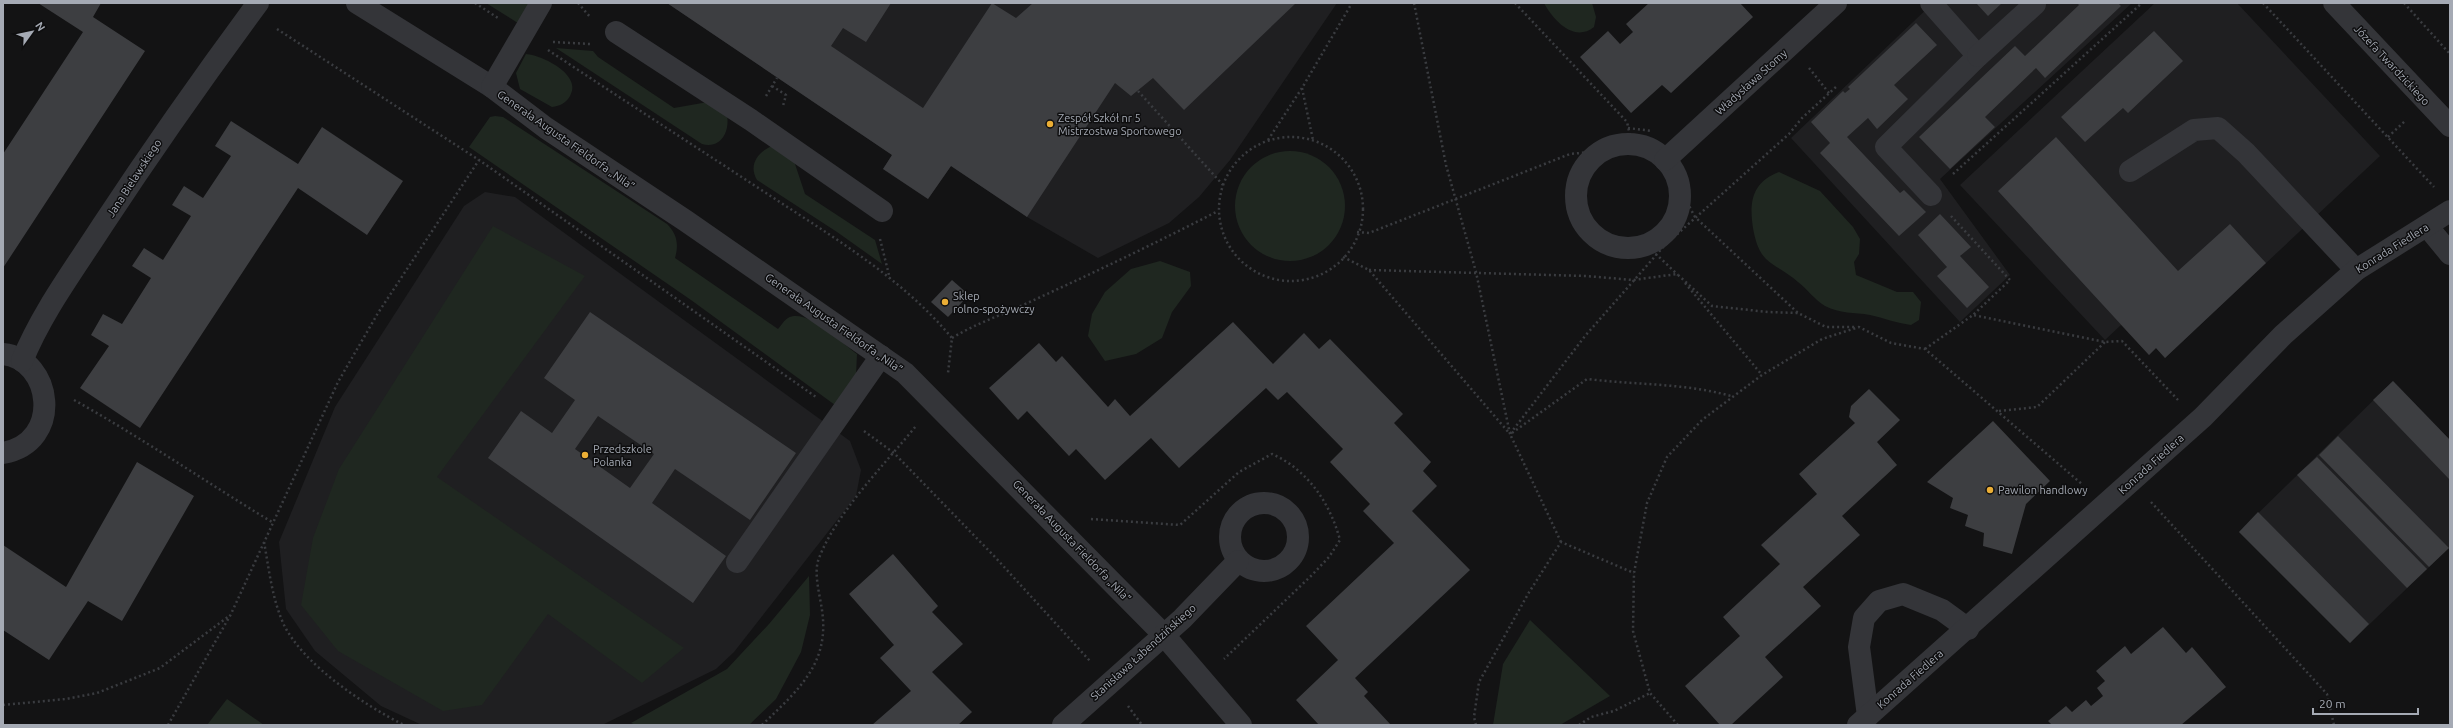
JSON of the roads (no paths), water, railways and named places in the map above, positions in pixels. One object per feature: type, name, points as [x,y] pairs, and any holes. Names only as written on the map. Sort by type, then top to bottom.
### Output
[{"type":"street","name":"Generała Augusta Fieldorfa „Nila”","points":[[357,3],[492,87],[546,128],[686,221],[905,373],[1163,634],[1241,725]]},
{"type":"street","points":[[492,87],[542,3]]},
{"type":"street","name":"Władysława Stomy","points":[[1665,160],[1836,3]]},
{"type":"street","points":[[1931,3],[1978,56]]},
{"type":"street","name":"Józefa Twardzickiego","points":[[2334,3],[2450,126]]},
{"type":"street","points":[[1931,195],[1886,148],[1978,56],[2035,4]]},
{"type":"street","name":"Jana Bielawskiego","points":[[3,453],[14,451],[30,442],[41,427],[46,409],[36,374],[13,358],[34,332],[60,288],[184,103],[254,8]]},
{"type":"street","points":[[616,32],[751,120],[882,211]]},
{"type":"street","points":[[2130,172],[2194,130],[2218,128],[2246,153],[2356,270]]},
{"type":"street","points":[[1632,144],[1649,148],[1665,160],[1674,171],[1680,189],[1679,207],[1673,222],[1649,251],[1619,248],[1602,242],[1591,234],[1580,219],[1576,205],[1577,184],[1587,163],[1601,151],[1618,145],[1632,144]]},
{"type":"street","name":"Konrada Fiedlera","points":[[1863,720],[1968,629],[2198,422],[2283,335],[2356,270],[2427,226],[2445,202]]},
{"type":"street","points":[[2427,226],[2450,254]]},
{"type":"street","points":[[738,562],[881,356]]},
{"type":"street","name":"Stanisława Łabendzińskiego","points":[[1063,725],[1109,682],[1182,619],[1238,561]]},
{"type":"street","points":[[1863,720],[1859,647],[1864,618],[1879,601],[1903,594],[1942,610],[1968,629]]},
{"type":"place","name":"Zespół Szkół nr 5 Mistrzostwa Sportowego","points":[[1050,124]]},
{"type":"place","name":"Sklep rolno-spożywczy","points":[[945,302]]},
{"type":"place","name":"Przedszkole Polanka","points":[[585,455]]},
{"type":"place","name":"Pawilon handlowy","points":[[1990,490]]}]
